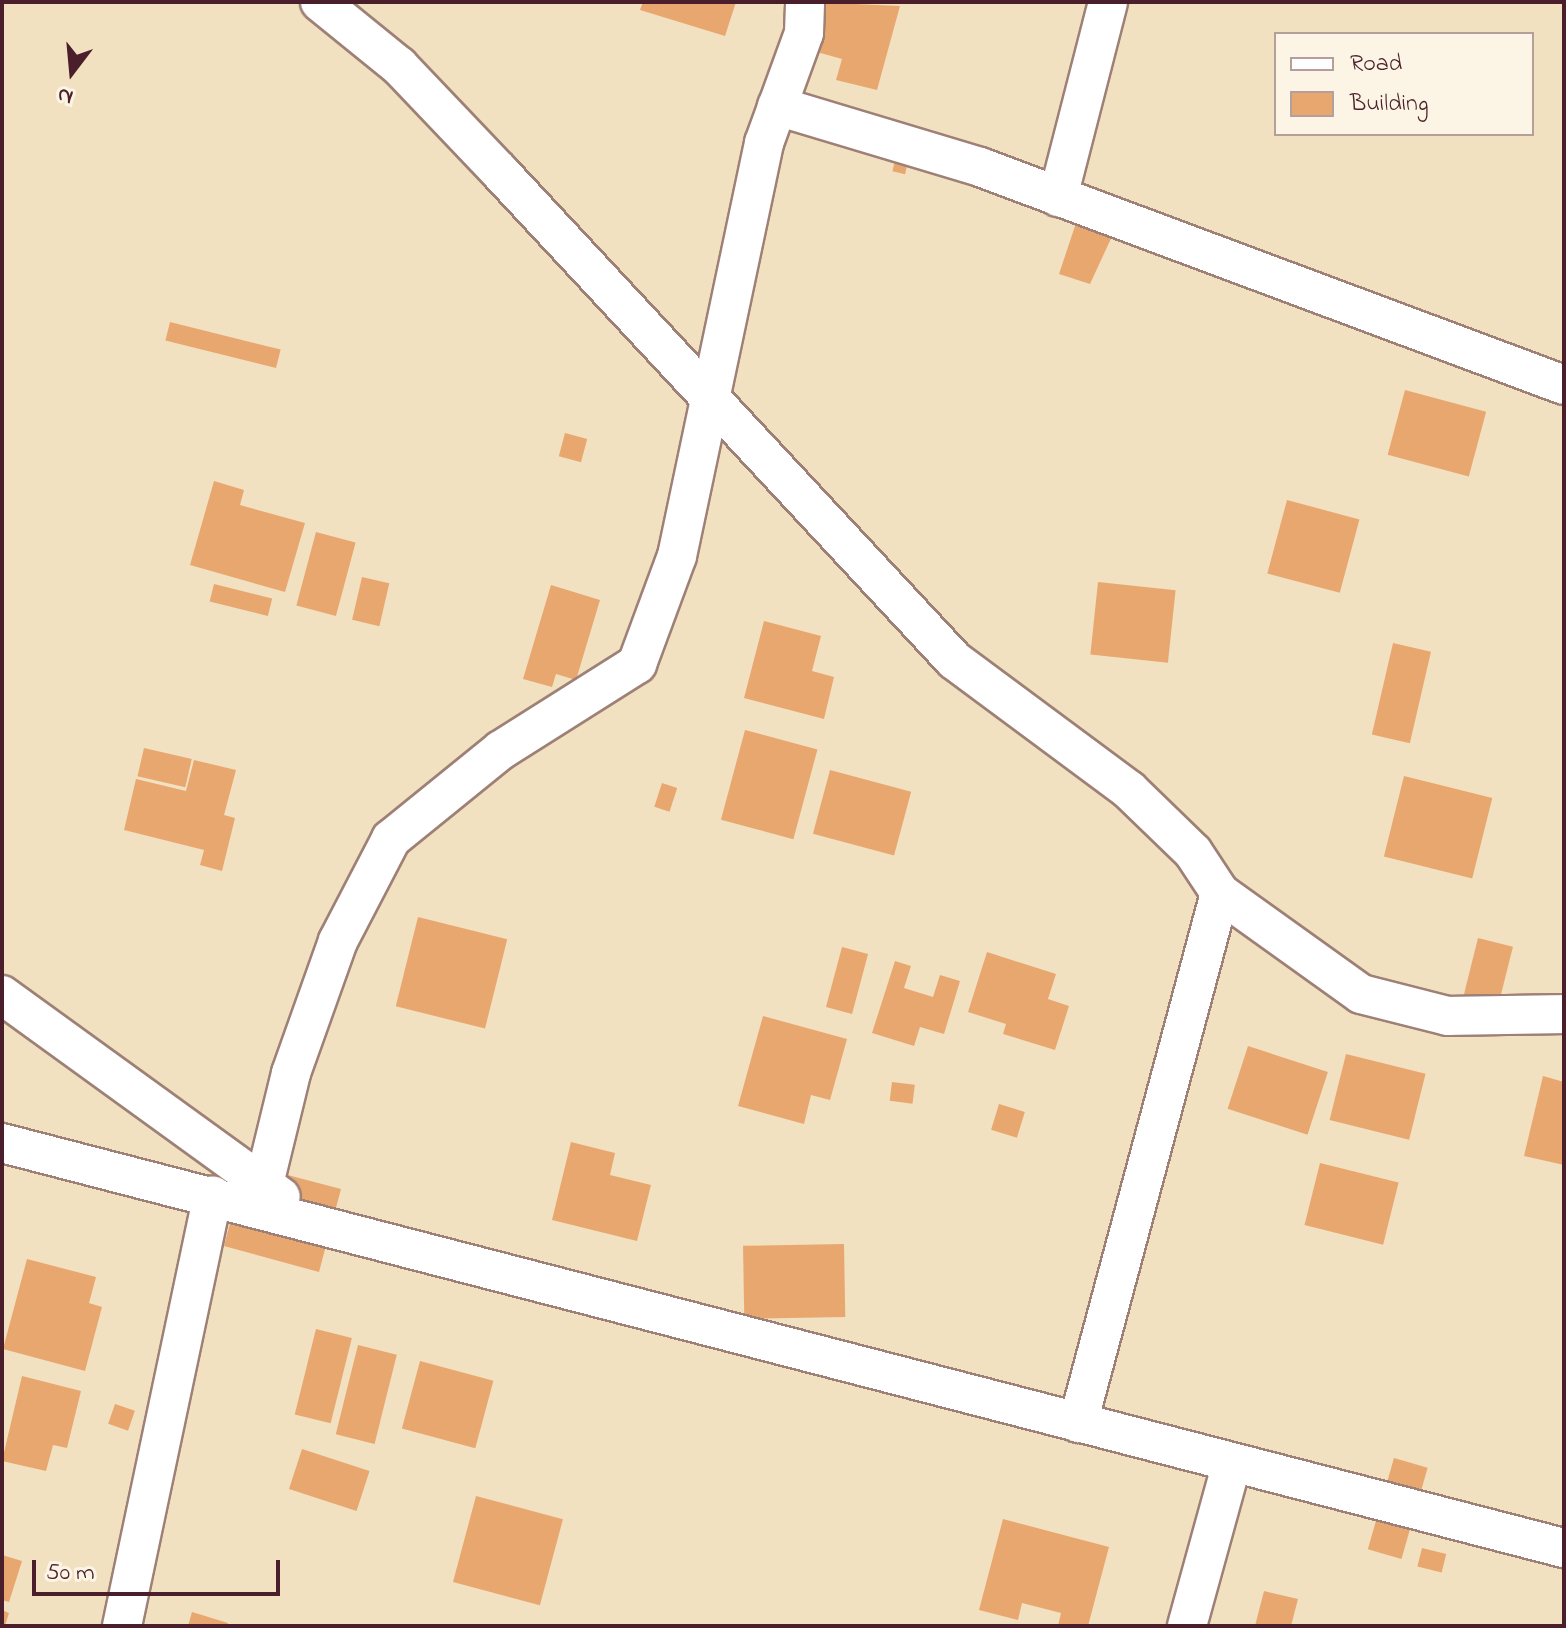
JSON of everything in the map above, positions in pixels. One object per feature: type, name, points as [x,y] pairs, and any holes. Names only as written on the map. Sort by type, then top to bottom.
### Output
[{"type":"street","points":[[320,2],[399,66],[954,660],[1129,790],[1193,852],[1220,893],[1361,994],[1448,1016],[1564,1014]]},
{"type":"street","points":[[264,1184],[291,1073],[338,941],[391,839],[501,750],[637,664],[664,605],[714,401],[777,106],[804,33],[805,2]]},
{"type":"street","points":[[1058,197],[1108,2]]},
{"type":"street","points":[[777,106],[1058,197],[1564,385]]},
{"type":"street","points":[[1078,1423],[1220,893]]},
{"type":"street","points":[[2,995],[318,1225]]},
{"type":"street","points":[[2,1143],[1564,1548]]},
{"type":"street","points":[[122,1626],[213,1196]]},
{"type":"street","points":[[1187,1626],[1232,1463]]},
{"type":"building","points":[[643,2],[736,2],[725,36],[640,10]]},
{"type":"building","points":[[811,2],[900,6],[877,90],[836,80],[842,59],[799,47]]},
{"type":"building","points":[[898,147],[911,150],[905,174],[892,171]]},
{"type":"building","points":[[1086,193],[1126,206],[1090,284],[1059,274]]},
{"type":"building","points":[[170,322],[281,350],[276,368],[165,340]]},
{"type":"building","points":[[1405,390],[1486,412],[1469,476],[1388,455]]},
{"type":"building","points":[[565,433],[587,439],[581,462],[559,456]]},
{"type":"building","points":[[214,481],[244,490],[240,505],[305,523],[285,592],[190,565]]},
{"type":"building","points":[[1287,500],[1359,519],[1340,593],[1267,573]]},
{"type":"building","points":[[316,532],[356,543],[336,616],[296,605]]},
{"type":"building","points":[[362,577],[389,583],[379,626],[352,620]]},
{"type":"building","points":[[1098,582],[1176,590],[1168,663],[1090,655]]},
{"type":"building","points":[[214,584],[272,599],[268,616],[210,601]]},
{"type":"building","points":[[551,585],[600,600],[576,680],[556,674],[552,687],[523,679]]},
{"type":"building","points":[[764,621],[821,636],[812,671],[834,677],[824,719],[744,698]]},
{"type":"building","points":[[1393,643],[1431,652],[1410,743],[1372,735]]},
{"type":"building","points":[[745,730],[817,749],[793,839],[721,820]]},
{"type":"building","points":[[144,748],[192,759],[185,787],[137,776]]},
{"type":"building","points":[[194,760],[236,770],[224,815],[235,818],[222,871],[200,865],[204,850],[124,830],[136,779],[186,791]]},
{"type":"building","points":[[830,770],[911,792],[894,855],[813,834]]},
{"type":"building","points":[[1404,776],[1492,798],[1472,879],[1384,857]]},
{"type":"building","points":[[662,783],[677,788],[669,812],[654,807]]},
{"type":"building","points":[[418,917],[507,939],[485,1029],[396,1006]]},
{"type":"building","points":[[1478,938],[1513,947],[1492,1029],[1457,1020]]},
{"type":"building","points":[[842,947],[868,954],[852,1014],[826,1007]]},
{"type":"building","points":[[987,952],[1056,974],[1048,999],[1069,1006],[1055,1050],[1003,1034],[1006,1024],[968,1012]]},
{"type":"building","points":[[895,961],[911,966],[904,988],[933,997],[940,975],[960,981],[944,1034],[920,1027],[914,1046],[872,1033]]},
{"type":"building","points":[[763,1016],[847,1039],[830,1100],[811,1095],[804,1124],[738,1106]]},
{"type":"building","points":[[1248,1046],[1328,1072],[1307,1135],[1228,1109]]},
{"type":"building","points":[[1346,1054],[1426,1074],[1409,1140],[1330,1120]]},
{"type":"building","points":[[1543,1076],[1564,1082],[1564,1165],[1524,1156]]},
{"type":"building","points":[[892,1082],[915,1085],[913,1104],[890,1101]]},
{"type":"building","points":[[999,1104],[1025,1112],[1017,1138],[991,1130]]},
{"type":"building","points":[[571,1142],[615,1153],[610,1175],[651,1185],[637,1241],[552,1220]]},
{"type":"building","points":[[1320,1163],[1399,1183],[1383,1245],[1305,1225]]},
{"type":"building","points":[[280,1173],[341,1189],[319,1272],[224,1246],[237,1197]]},
{"type":"building","points":[[844,1244],[845,1317],[744,1319],[743,1246]]},
{"type":"building","points":[[27,1259],[96,1277],[89,1303],[102,1307],[85,1371],[3,1349]]},
{"type":"building","points":[[316,1329],[352,1338],[331,1423],[295,1414]]},
{"type":"building","points":[[358,1345],[397,1355],[375,1444],[336,1434]]},
{"type":"building","points":[[420,1361],[493,1381],[475,1448],[402,1429]]},
{"type":"building","points":[[22,1376],[81,1391],[67,1448],[53,1445],[46,1471],[2,1461]]},
{"type":"building","points":[[115,1404],[135,1411],[128,1431],[108,1424]]},
{"type":"building","points":[[302,1449],[370,1471],[357,1511],[289,1489]]},
{"type":"building","points":[[1394,1458],[1428,1468],[1401,1559],[1368,1549]]},
{"type":"building","points":[[476,1496],[563,1519],[540,1605],[453,1582]]},
{"type":"building","points":[[1003,1519],[1109,1547],[1088,1626],[1058,1626],[1061,1613],[1022,1603],[1018,1620],[979,1610]]},
{"type":"building","points":[[1422,1548],[1446,1554],[1442,1572],[1417,1566]]},
{"type":"building","points":[[2,1555],[22,1561],[9,1602],[2,1600]]},
{"type":"building","points":[[1264,1591],[1298,1599],[1291,1626],[1255,1626]]},
{"type":"building","points":[[2,1610],[9,1613],[5,1626],[2,1626]]},
{"type":"building","points":[[192,1612],[228,1623],[227,1626],[188,1626]]}]
